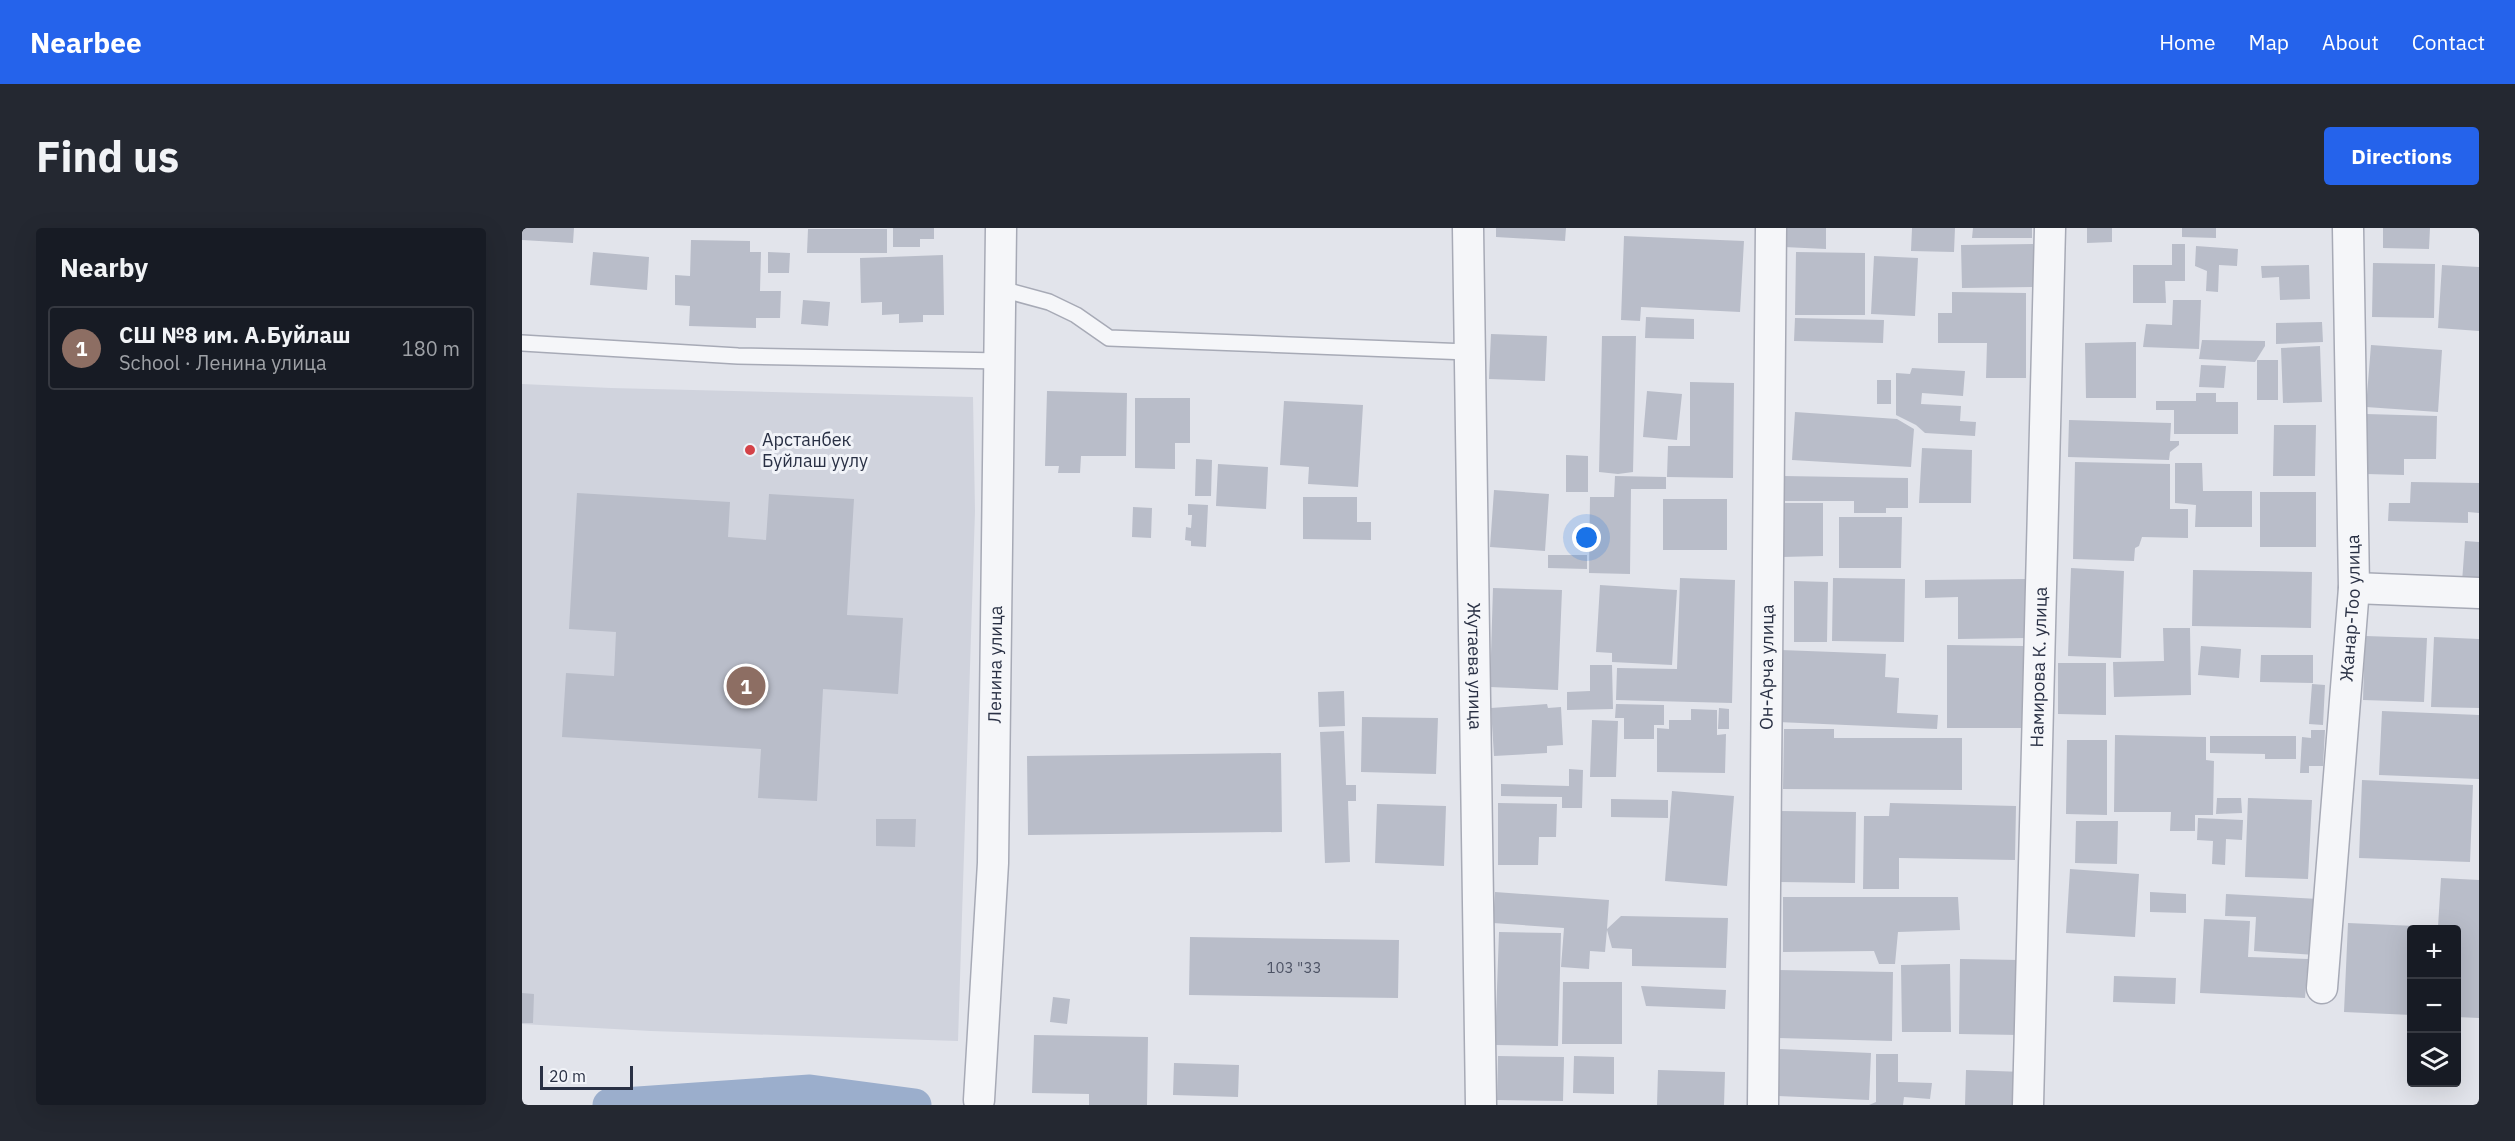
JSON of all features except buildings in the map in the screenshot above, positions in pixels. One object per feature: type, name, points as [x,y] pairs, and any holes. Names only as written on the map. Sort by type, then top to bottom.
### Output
[{"type":"street","name":"Ленина улица","points":[[975,1103],[993,863],[1001,228]]},
{"type":"street","name":"Жутаева улица","points":[[1468,228],[1468,352],[1481,1105]]},
{"type":"street","name":"Он-Арча улица","points":[[1763,1105],[1771,228]]},
{"type":"street","name":"Намирова К. улица","points":[[2028,1105],[2050,228]]},
{"type":"street","name":"Жанар-Тоо улица","points":[[2322,988],[2354,588],[2348,228]]},
{"type":"street","points":[[2354,588],[2479,593]]},
{"type":"lane","points":[[1000,289],[1049,302],[1076,315],[1109,338],[1468,352]]},
{"type":"lane","points":[[522,343],[738,356],[1001,361]]},
{"type":"shaded area","points":[[522,384],[973,397],[975,511],[958,1041],[651,1031],[522,1024]]},
{"type":"waterway","points":[[609,1105],[810,1091],[915,1105]]},
{"type":"place","name":"Арстанбек Буйлаш уулу","points":[[750,450]]},
{"type":"place","name":"СШ №8 им. А.Буйлаш","points":[[746,686]]}]
